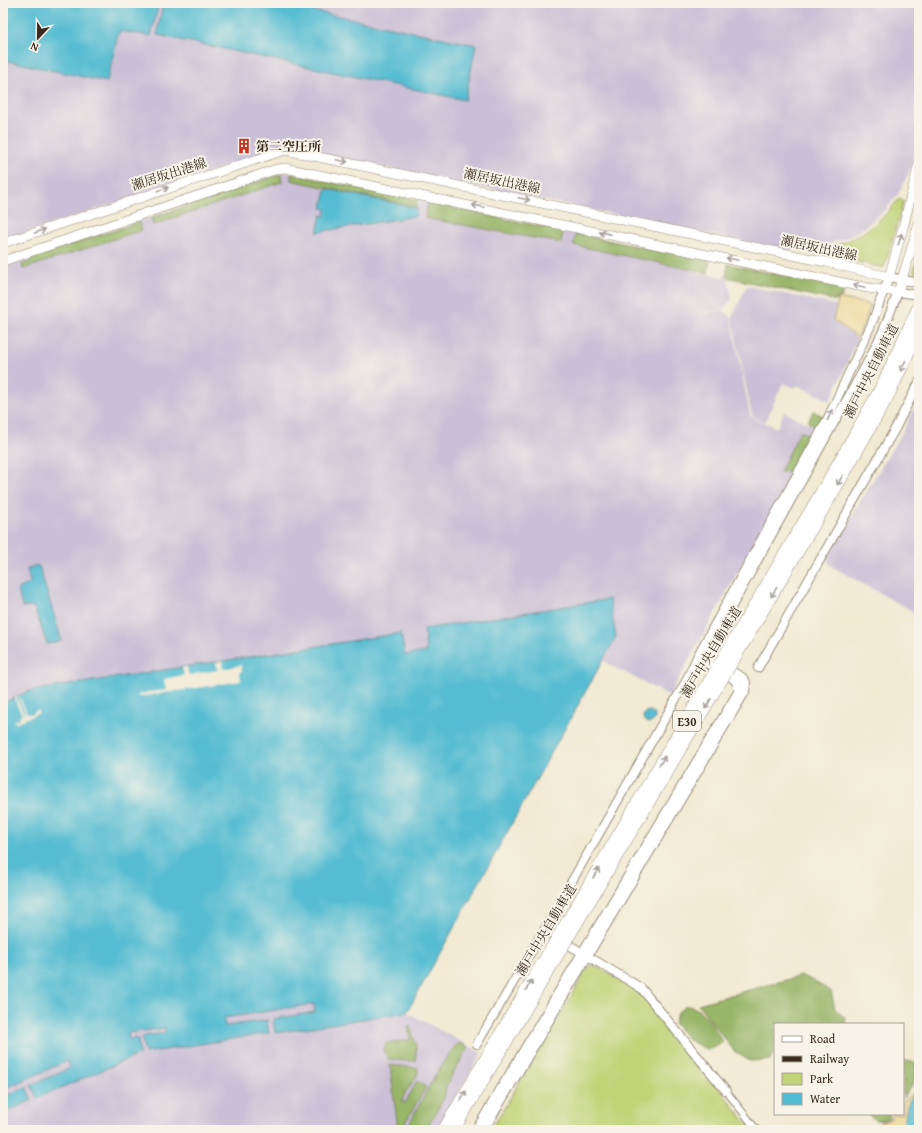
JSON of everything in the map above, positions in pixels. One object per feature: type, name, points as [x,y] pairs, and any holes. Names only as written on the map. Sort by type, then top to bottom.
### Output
[{"type":"highway","name":"瀬戸中央自動車道","points":[[443,1130],[833,472],[880,389],[919,305]]},
{"type":"highway","name":"瀬戸中央自動車道","points":[[454,1130],[849,466],[890,393],[919,331]]},
{"type":"main road","name":"瀬居坂出港線","points":[[3,243],[284,150],[826,262],[888,277]]},
{"type":"main road","points":[[888,277],[904,224],[919,163]]},
{"type":"main road","points":[[3,262],[270,172],[286,168],[898,292],[919,224]]},
{"type":"street","points":[[702,657],[824,427],[869,330],[888,277],[919,284]]},
{"type":"street","points":[[477,1044],[685,683],[702,657],[861,374],[884,329],[898,292],[919,295]]},
{"type":"street","points":[[758,668],[830,539],[895,429],[919,382]]},
{"type":"street","points":[[476,1130],[745,692],[746,682],[742,677],[702,657]]},
{"type":"street","points":[[544,930],[641,988],[757,1130]]},
{"type":"street","points":[[484,1130],[585,954]]},
{"type":"shaded area","points":[[159,3],[919,3],[919,131],[912,163],[907,176],[898,194],[887,208],[865,227],[852,235],[813,248],[787,250],[284,147],[3,240],[3,60],[108,82],[119,31],[151,36]]},
{"type":"shaded area","points":[[285,172],[695,258],[685,308],[708,313],[723,310],[731,317],[750,416],[777,428],[784,412],[818,428],[669,696],[603,661],[616,637],[424,629],[427,652],[405,655],[401,633],[29,691],[3,703],[3,267]]},
{"type":"shaded area","points":[[693,271],[728,278],[732,299],[724,309],[708,312],[685,308]]},
{"type":"shaded area","points":[[747,286],[836,305],[833,321],[858,339],[830,401],[797,385],[795,388],[783,383],[765,422],[752,416],[732,317]]},
{"type":"shaded area","points":[[919,398],[919,615],[831,566],[826,558],[903,431]]},
{"type":"shaded area","points":[[314,1004],[315,1012],[273,1019],[275,1033],[407,1012],[482,1053],[436,1130],[3,1130],[3,1113],[31,1100],[26,1087],[3,1097],[3,1089],[67,1061],[70,1068],[31,1085],[37,1098],[139,1054],[129,1039],[128,1033],[165,1028],[166,1033],[144,1036],[142,1039],[145,1053],[269,1033],[267,1020],[225,1026],[224,1018]]},
{"type":"green space","points":[[281,174],[282,182],[153,225],[151,218]]},
{"type":"green space","points":[[291,174],[417,200],[416,207],[291,180]]},
{"type":"green space","points":[[900,198],[904,201],[884,267],[819,253],[820,249],[848,241],[865,231],[881,219]]},
{"type":"green space","points":[[428,203],[563,231],[561,243],[425,218]]},
{"type":"green space","points":[[139,222],[142,230],[23,269],[22,264],[31,261],[31,258]]},
{"type":"green space","points":[[576,234],[710,261],[708,273],[573,245]]},
{"type":"green space","points":[[919,251],[919,278],[914,272]]},
{"type":"green space","points":[[728,264],[844,289],[842,297],[838,297],[837,301],[726,277]]},
{"type":"green space","points":[[813,411],[825,417],[819,428],[808,422]]},
{"type":"green space","points":[[800,431],[812,436],[792,471],[780,472]]},
{"type":"green space","points":[[592,965],[635,988],[643,996],[699,1069],[702,1067],[752,1130],[491,1130],[587,969]]},
{"type":"green space","points":[[800,976],[807,978],[831,991],[835,1009],[845,1018],[846,1023],[774,1023],[774,1050],[770,1060],[749,1061],[734,1051],[698,1004]]},
{"type":"green space","points":[[686,1006],[692,1007],[703,1014],[723,1042],[707,1050],[688,1039],[674,1023],[678,1012]]},
{"type":"green space","points":[[410,1026],[416,1045],[416,1061],[389,1060],[384,1051],[385,1046],[387,1043],[410,1040],[408,1027]]},
{"type":"green space","points":[[460,1043],[468,1047],[468,1049],[453,1073],[446,1087],[444,1098],[426,1130],[406,1130],[440,1068],[455,1047]]},
{"type":"green space","points":[[904,1060],[916,1063],[915,1081],[904,1097]]},
{"type":"green space","points":[[390,1065],[418,1068],[416,1078],[404,1094],[403,1104],[417,1081],[426,1087],[401,1130],[398,1130]]},
{"type":"green space","points":[[869,1115],[890,1115],[889,1118],[880,1121]]},
{"type":"sand","points":[[839,298],[871,305],[858,338],[833,320]]},
{"type":"sand","points":[[917,1089],[919,1091],[913,1130],[880,1130],[880,1123],[891,1119],[893,1115],[904,1115],[904,1101]]},
{"type":"water","points":[[3,3],[159,3],[151,36],[119,31],[107,82],[3,60]]},
{"type":"water","points":[[163,3],[277,3],[476,45],[465,100],[157,35]]},
{"type":"water","points":[[326,189],[417,208],[416,216],[317,232],[321,215],[325,216],[326,209],[322,208]]},
{"type":"water","points":[[34,566],[39,566],[62,641],[47,644],[34,607],[22,607],[18,589],[30,583],[27,569]]},
{"type":"water","points":[[609,599],[616,637],[407,1012],[275,1033],[273,1019],[315,1012],[314,1004],[224,1018],[225,1026],[267,1020],[269,1033],[145,1053],[142,1039],[144,1036],[165,1033],[165,1028],[128,1033],[129,1039],[135,1038],[138,1040],[140,1054],[37,1098],[31,1085],[70,1068],[67,1061],[3,1089],[3,703],[29,691],[401,633],[405,655],[426,652],[424,629]]},
{"type":"water","points":[[647,711],[651,711],[655,717],[651,723],[647,723],[643,719],[643,715]]},
{"type":"water","points":[[26,1087],[32,1100],[3,1113],[3,1097]]},
{"type":"water","points":[[919,1091],[919,1130],[901,1130],[908,1103],[914,1094]]},
{"type":"pier","points":[[222,661],[223,669],[241,665],[241,681],[138,697],[138,695],[149,692],[166,690],[164,679],[184,675],[182,667],[187,667],[189,675],[218,670],[216,662]]},
{"type":"pier","points":[[18,696],[27,713],[32,714],[37,710],[39,713],[15,723],[14,720],[20,719],[19,716],[22,715],[14,698],[16,697],[24,714],[25,713]]},
{"type":"railway","points":[[447,1130],[836,475],[883,391],[919,316]]},
{"type":"place","name":"第二空圧所","points":[[244,146]]}]
